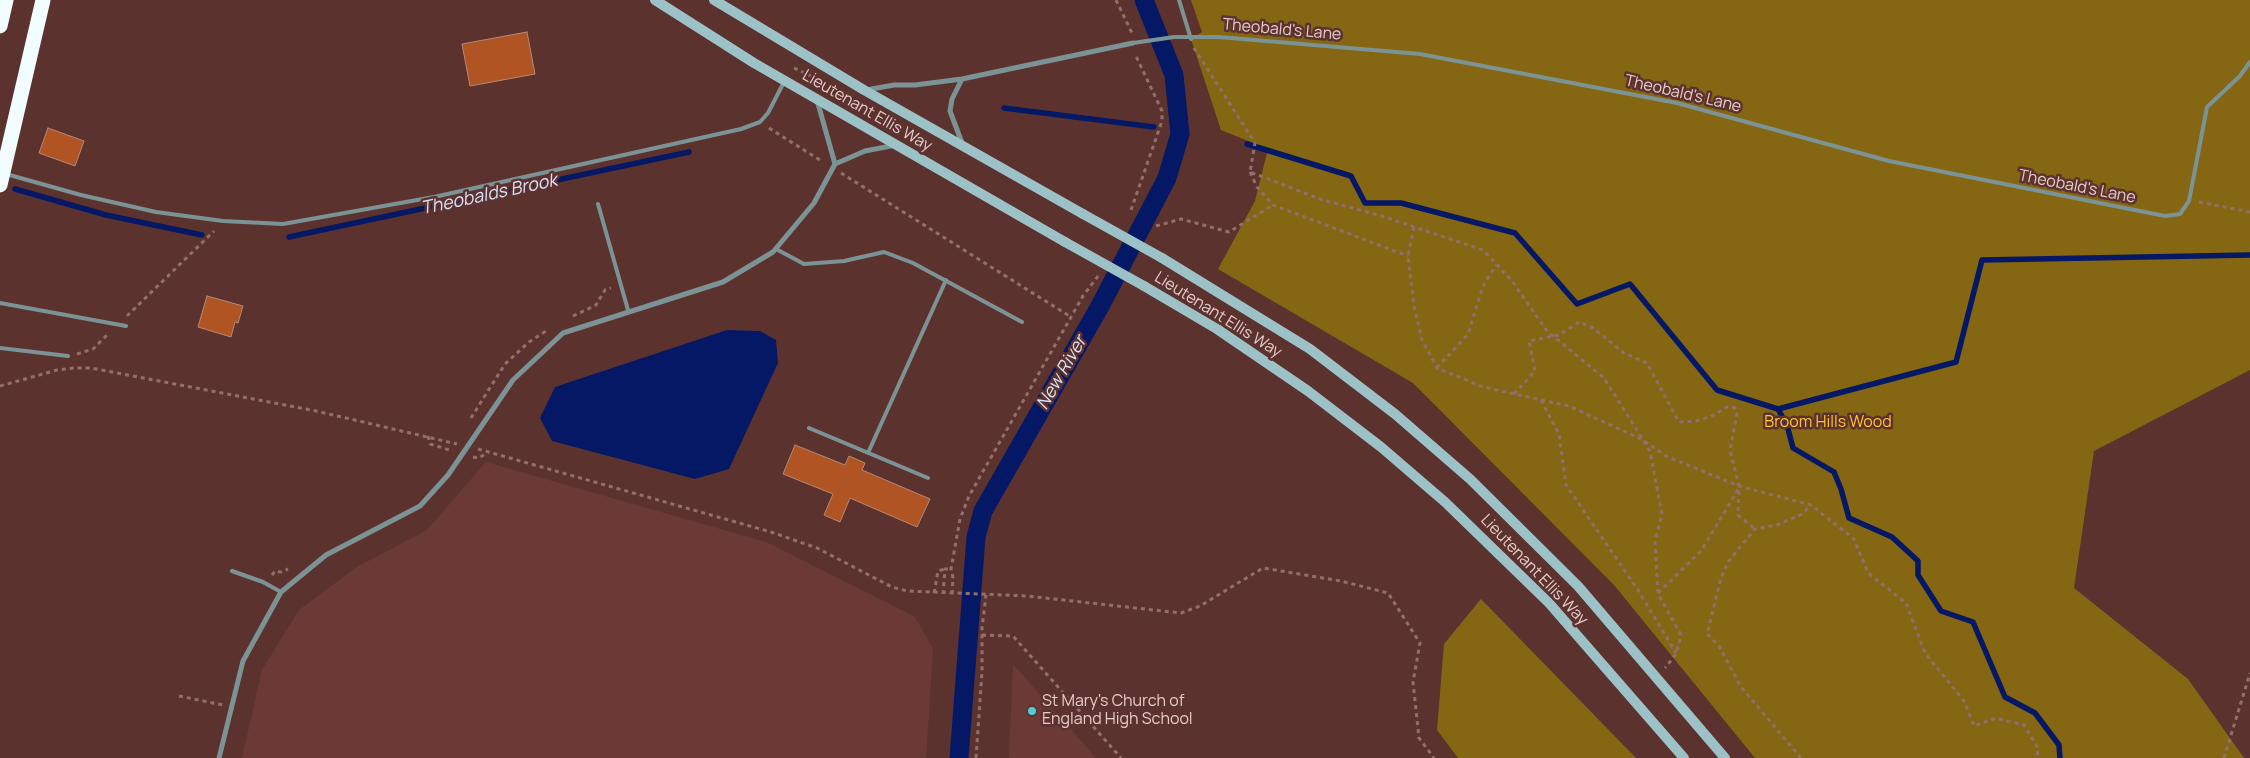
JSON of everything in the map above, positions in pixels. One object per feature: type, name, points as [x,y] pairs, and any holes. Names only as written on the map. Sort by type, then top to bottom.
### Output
[{"type":"highway","points":[[0,26],[6,0]]},
{"type":"highway","points":[[2,179],[43,0]]},
{"type":"main road","name":"Lieutenant Ellis Way","points":[[655,0],[706,34],[817,100],[1217,329],[1308,391],[1381,447],[1446,502],[1549,603],[1684,758]]},
{"type":"main road","name":"Lieutenant Ellis Way","points":[[714,0],[864,90],[1162,258],[1310,349],[1395,414],[1470,479],[1520,526],[1578,586],[1726,758]]},
{"type":"street","points":[[864,90],[894,85],[915,85],[962,79],[1133,43]]},
{"type":"street","points":[[962,79],[952,99],[950,111],[962,144]]},
{"type":"street","points":[[817,100],[834,166]]},
{"type":"street","points":[[219,758],[243,661],[281,592],[326,555],[420,506],[448,475],[513,380],[563,333],[628,310],[723,282],[776,249],[814,203],[834,166],[865,151],[897,145]]},
{"type":"lane","points":[[1178,0],[1191,38]]},
{"type":"lane","name":"Theobald's Lane","points":[[1133,43],[1174,37],[1219,37],[1420,54],[1677,103],[1889,162],[2105,206],[2165,216],[2180,214],[2189,201]]},
{"type":"lane","points":[[2189,201],[2207,107],[2240,76],[2250,62]]},
{"type":"lane","points":[[2,179],[156,212],[223,221],[283,224],[434,197],[741,129],[760,122],[768,113],[785,80]]},
{"type":"lane","points":[[598,204],[628,310]]},
{"type":"lane","points":[[776,249],[804,264],[844,261],[884,252],[913,262],[1022,322]]},
{"type":"lane","points":[[868,453],[946,280]]},
{"type":"lane","points":[[0,303],[126,326]]},
{"type":"lane","points":[[0,348],[68,356]]},
{"type":"lane","points":[[809,428],[928,478]]},
{"type":"lane","points":[[232,572],[266,584],[281,592]]},
{"type":"path","points":[[1116,0],[1131,30]]},
{"type":"path","points":[[1191,38],[1196,54],[1255,143],[1250,172],[1257,187],[1273,204],[1408,256]]},
{"type":"path","points":[[1131,210],[1162,121],[1162,111],[1135,54]]},
{"type":"path","points":[[760,122],[834,166],[1071,317]]},
{"type":"path","points":[[1250,172],[1320,199],[1483,250],[1553,336],[1604,378],[1650,451],[1662,515],[1656,541],[1658,594],[1681,635],[1676,654],[1657,678]]},
{"type":"path","points":[[2189,201],[2250,212]]},
{"type":"path","points":[[1156,226],[1181,219],[1228,232],[1273,204]]},
{"type":"path","points":[[68,356],[92,350],[223,221]]},
{"type":"path","points":[[1414,227],[1408,256],[1414,306],[1422,340],[1437,368],[1483,387],[1569,406],[1643,440],[1666,456],[1739,486],[1811,505],[1854,539],[1868,573],[1906,603],[1925,653],[1964,701],[1974,726],[1996,718],[2024,725],[2038,748],[2037,758]]},
{"type":"path","points":[[1437,368],[1468,334],[1483,286],[1496,264]]},
{"type":"path","points":[[952,594],[953,578],[951,569],[960,519],[969,496],[1083,296],[1098,276]]},
{"type":"path","points":[[571,317],[596,305],[606,290],[621,286]]},
{"type":"path","points":[[1514,394],[1535,371],[1529,341],[1553,336],[1579,322],[1593,328],[1624,353],[1647,363],[1679,422],[1696,421],[1712,416],[1727,407],[1734,407],[1736,414],[1730,450],[1739,486],[1738,515],[1755,529]]},
{"type":"path","points":[[468,424],[505,364],[529,342],[549,329]]},
{"type":"path","points":[[0,386],[73,368],[91,368],[275,403],[462,445]]},
{"type":"path","points":[[1541,400],[1559,434],[1566,485],[1638,590],[1676,654]]},
{"type":"path","points":[[428,436],[430,444],[457,452]]},
{"type":"path","points":[[447,458],[461,437]]},
{"type":"path","points":[[470,456],[479,458],[488,451],[771,532],[817,548],[892,586],[907,591],[1027,596],[1181,613],[1200,606],[1263,568],[1341,581],[1388,593],[1420,643],[1413,682],[1419,738],[1434,758]]},
{"type":"path","points":[[1658,594],[1701,551],[1739,486]]},
{"type":"path","points":[[1801,758],[1741,687],[1720,646],[1707,634],[1721,578],[1728,562],[1755,529],[1777,525],[1802,514],[1811,505]]},
{"type":"path","points":[[266,584],[275,571],[281,572],[290,568]]},
{"type":"path","points":[[943,594],[945,569]]},
{"type":"path","points":[[934,593],[938,571],[951,569]]},
{"type":"path","points":[[976,758],[982,672],[982,635],[986,595]]},
{"type":"path","points":[[982,635],[1013,636],[1122,758]]},
{"type":"path","points":[[2224,758],[2250,674]]},
{"type":"path","points":[[179,696],[232,708]]},
{"type":"shaded area","points":[[727,330],[760,331],[776,340],[778,363],[729,469],[695,479],[552,441],[540,418],[555,387]]},
{"type":"shaded area","points":[[486,462],[766,542],[915,617],[933,649],[926,758],[242,758],[262,670],[299,610],[357,567],[427,530]]},
{"type":"shaded area","name":"St Mary's Church of England High School","points":[[1013,664],[1096,758],[1009,758]]},
{"type":"green space","name":"Broom Hills Wood","points":[[1191,0],[2250,0],[2250,370],[2094,451],[2074,588],[2188,679],[2244,758],[1755,758],[1614,585],[1413,383],[1218,269],[1255,201],[1268,149],[1221,130],[1191,39],[1202,32]]},
{"type":"green space","points":[[1481,599],[1636,758],[1458,758],[1437,730],[1444,644]]},
{"type":"building","points":[[527,32],[535,74],[470,86],[462,44]]},
{"type":"building","points":[[48,128],[84,141],[75,166],[39,153]]},
{"type":"building","points":[[207,296],[243,306],[238,323],[235,322],[231,337],[198,327]]},
{"type":"building","points":[[795,445],[845,465],[849,456],[865,463],[862,470],[930,499],[917,527],[850,498],[840,522],[824,515],[833,494],[783,474]]},
{"type":"waterway","name":"New River","points":[[959,758],[976,537],[983,511],[1099,308],[1167,178],[1180,134],[1174,75],[1144,0]]},
{"type":"waterway","name":"Theobalds Brook","points":[[1004,108],[1154,127]]},
{"type":"waterway","name":"Theobalds Brook","points":[[1247,144],[1351,176],[1365,203],[1401,203],[1515,233],[1577,304],[1630,284],[1717,390],[1778,409],[1787,425],[1793,448],[1834,472],[1849,518],[1892,537],[1918,561],[1918,575],[1941,611],[1973,622],[2005,697],[2035,713],[2059,745],[2060,758]]},
{"type":"waterway","name":"Theobalds Brook","points":[[289,237],[689,152]]},
{"type":"waterway","name":"Theobalds Brook","points":[[15,189],[106,215],[202,235]]},
{"type":"waterway","points":[[1778,409],[1956,362],[1982,260],[2250,255]]},
{"type":"place","name":"St Mary's Church of England High School","points":[[1032,711]]}]
